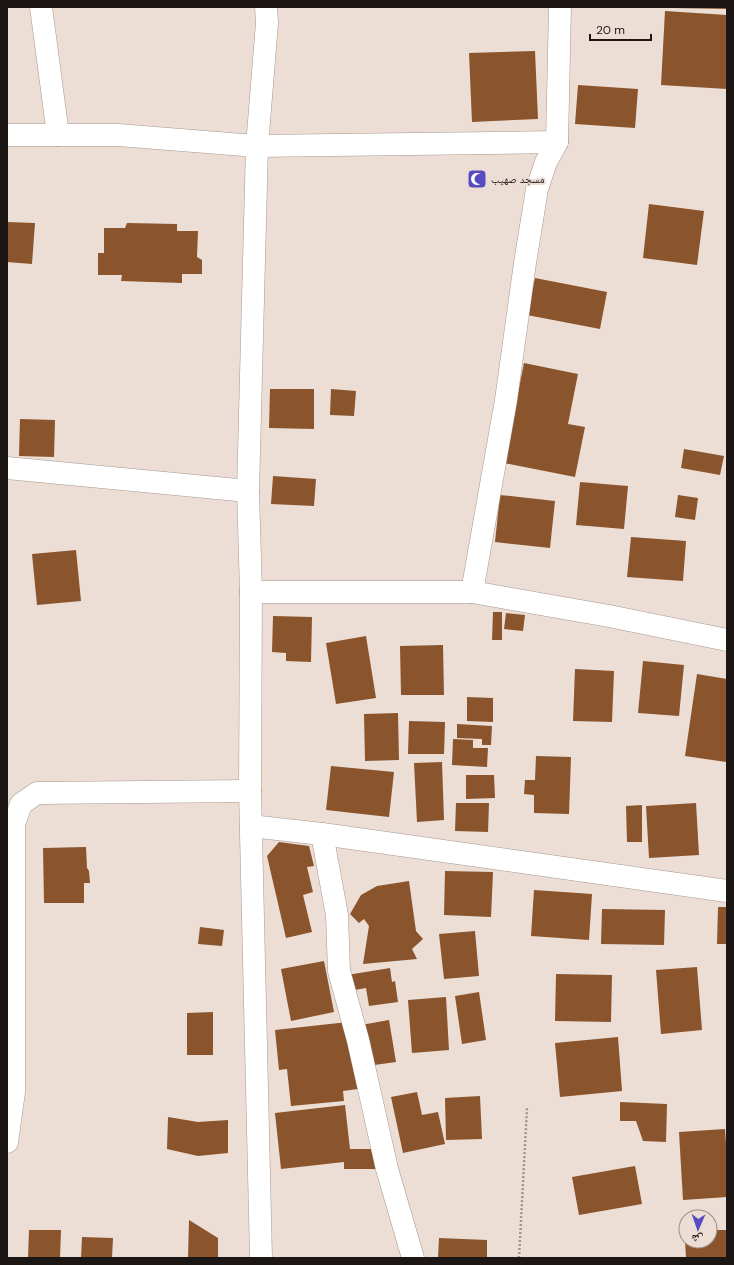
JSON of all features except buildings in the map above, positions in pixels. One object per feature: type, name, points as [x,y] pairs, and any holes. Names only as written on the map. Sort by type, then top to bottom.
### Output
[{"type":"street","points":[[41,7],[58,135]]},
{"type":"street","points":[[261,1258],[250,791],[251,592],[248,491],[257,146],[267,23],[266,7]]},
{"type":"street","points":[[472,592],[506,400],[537,189],[546,162],[557,142],[560,7]]},
{"type":"street","points":[[7,135],[118,135],[257,146],[557,142]]},
{"type":"street","points":[[7,468],[248,491]]},
{"type":"street","points":[[251,592],[472,592],[609,616],[727,640]]},
{"type":"street","points":[[7,1142],[14,1092],[14,824],[21,804],[37,793],[250,791]]},
{"type":"street","points":[[251,826],[322,834],[727,890]]},
{"type":"street","points":[[322,834],[337,915],[339,971],[358,1040],[387,1169],[413,1258]]},
{"type":"path","points":[[518,1258],[526,1108]]},
{"type":"place","name":"مسجد صهيب","points":[[477,179]]}]
